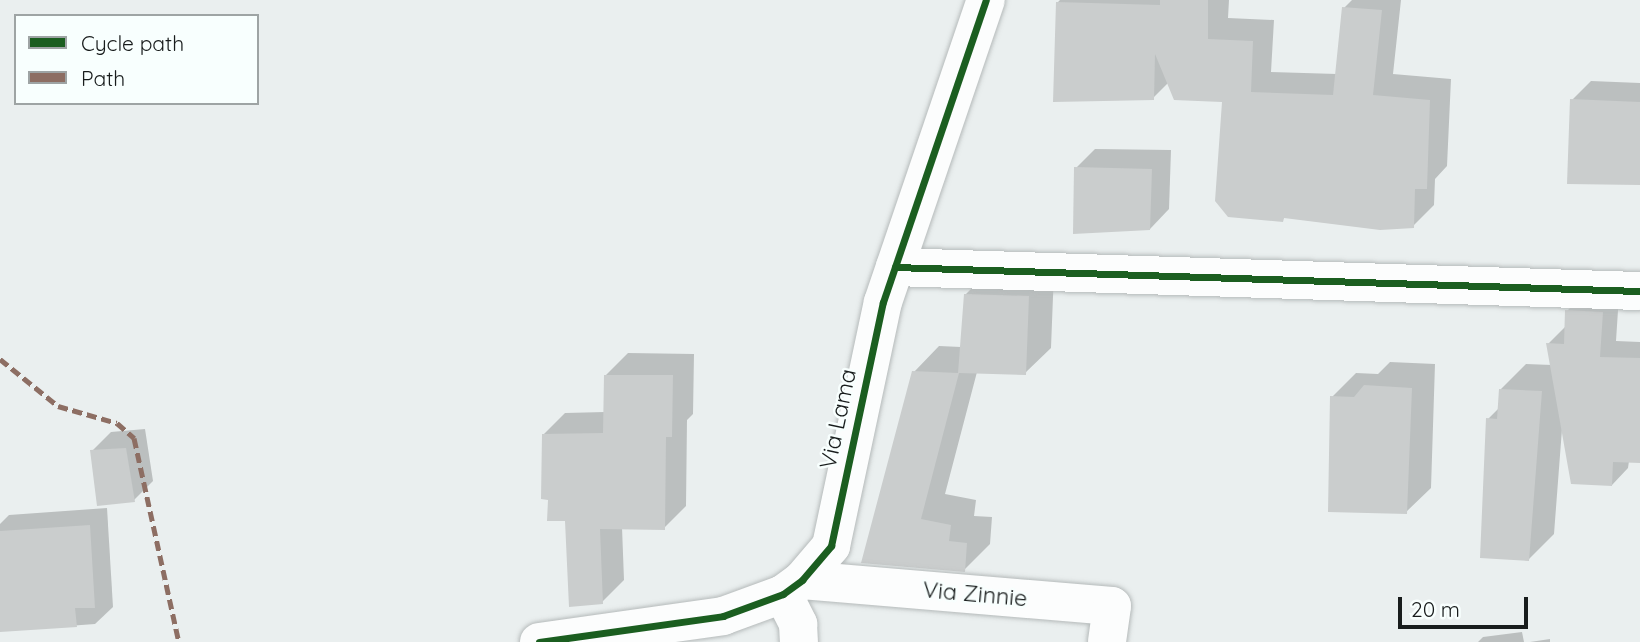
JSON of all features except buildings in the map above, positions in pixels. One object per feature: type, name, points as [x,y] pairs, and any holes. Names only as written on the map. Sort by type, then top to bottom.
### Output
[{"type":"street","name":"Via Lama","points":[[539,642],[580,640],[723,616],[793,587],[831,546],[895,267],[986,0]]},
{"type":"street","points":[[895,267],[1640,292]]},
{"type":"street","points":[[793,587],[799,642]]},
{"type":"street","name":"Via Zinnie","points":[[793,587],[1112,606],[1107,642]]},
{"type":"marked path","points":[[0,359],[58,406],[117,423],[134,438],[179,642]]},
{"type":"cycle path","points":[[539,642],[723,616],[783,594],[802,580],[831,546],[883,302],[986,0]]},
{"type":"cycle path","points":[[895,267],[1640,291]]}]
